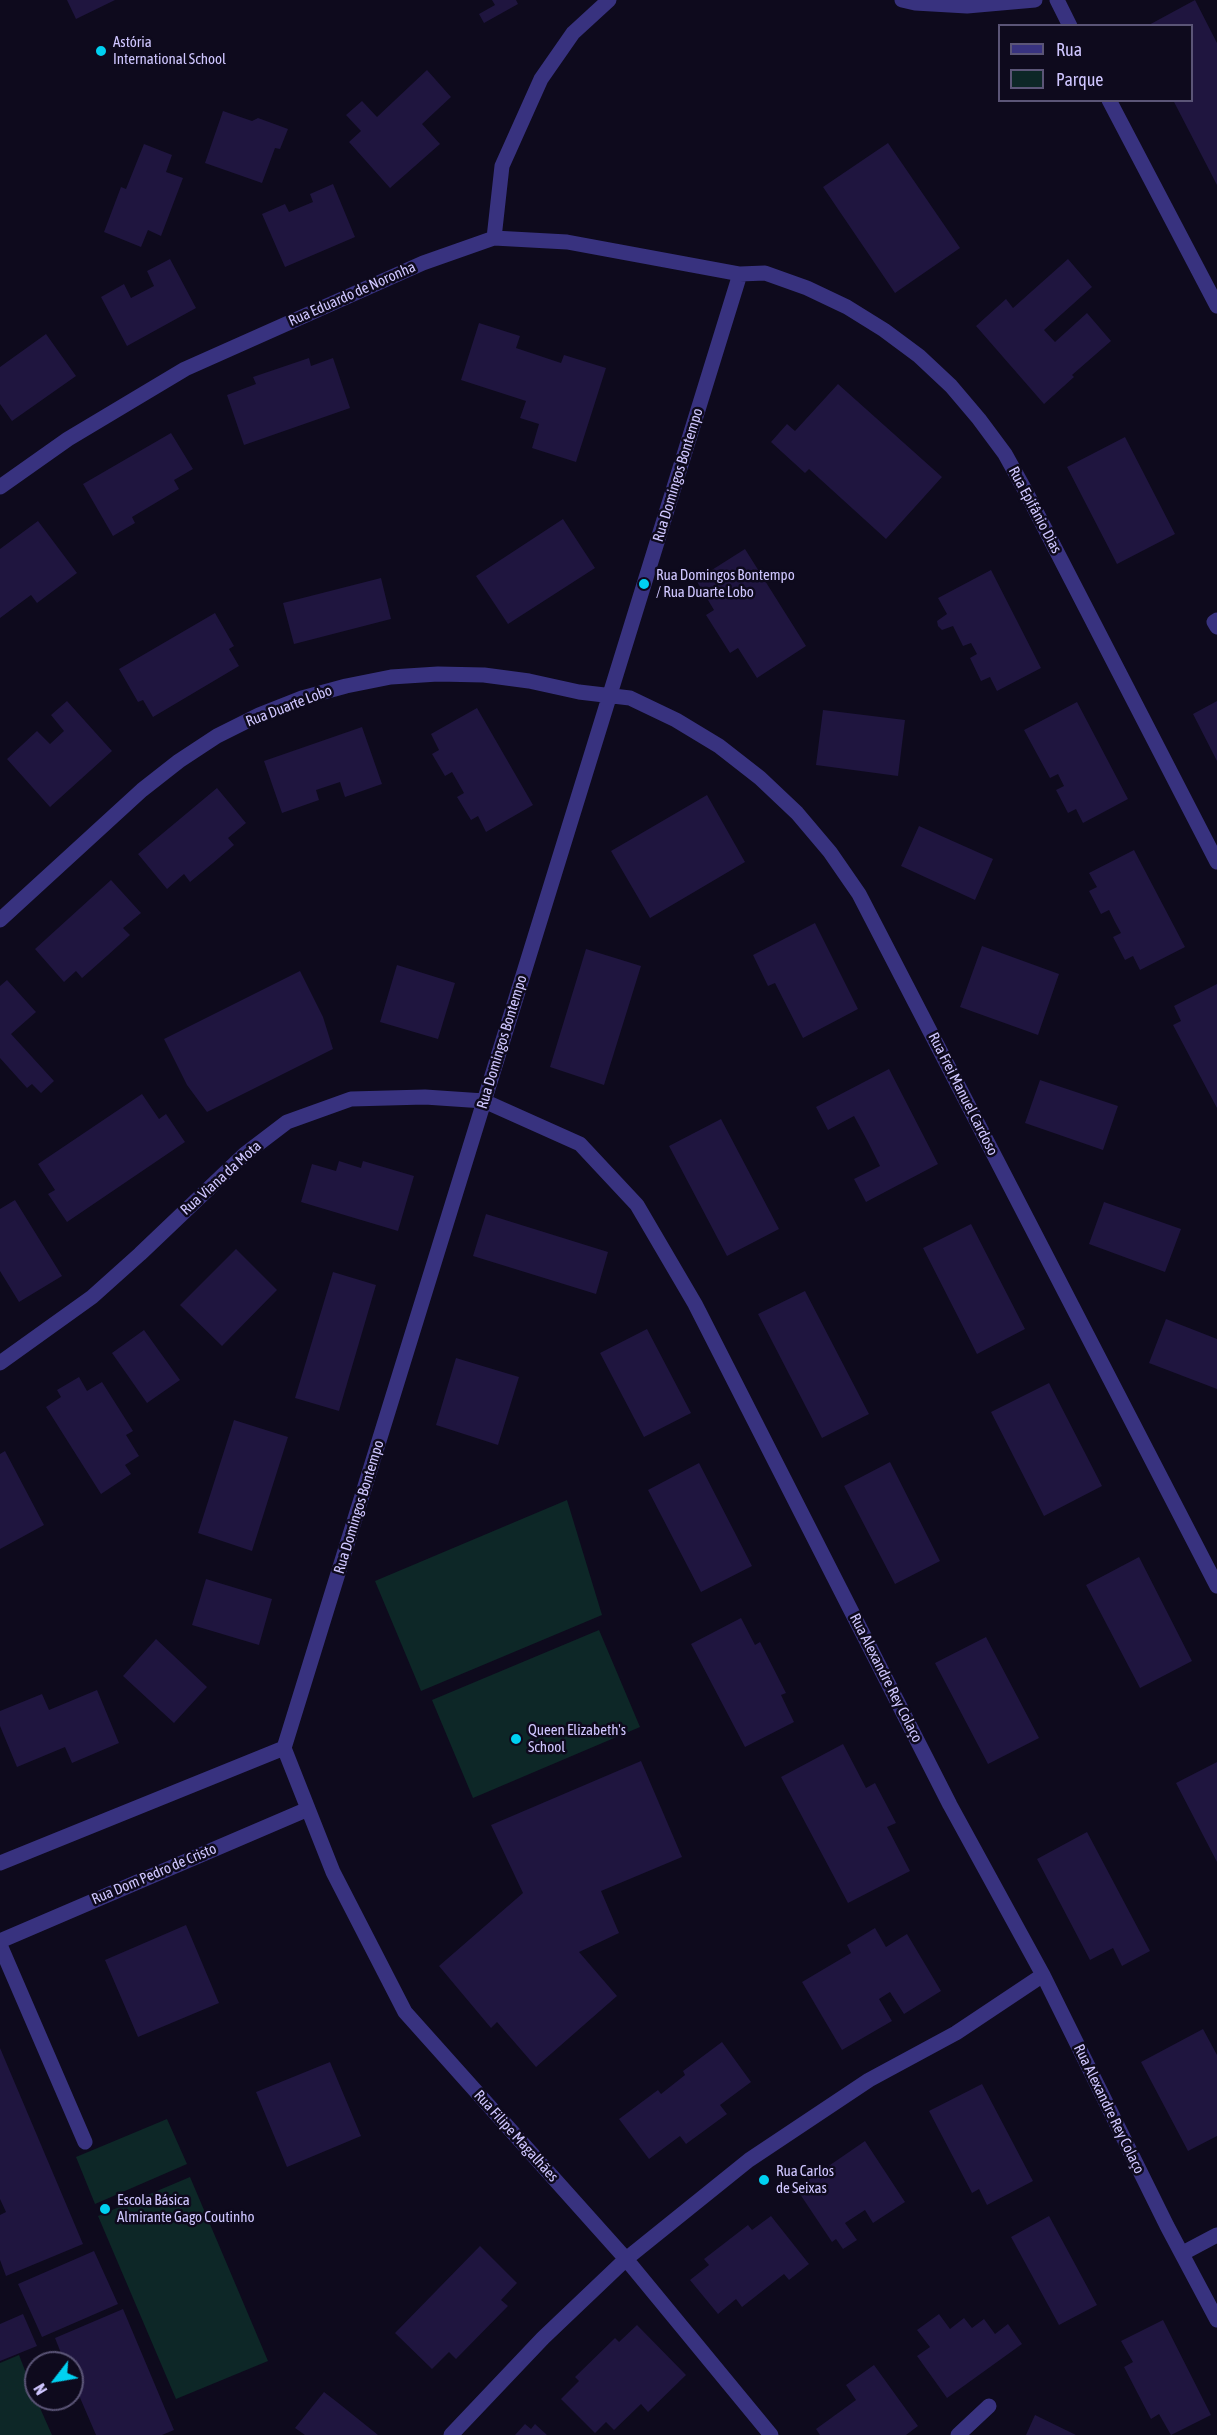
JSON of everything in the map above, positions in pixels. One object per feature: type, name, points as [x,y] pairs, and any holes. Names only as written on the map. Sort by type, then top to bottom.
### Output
[{"type":"street","points":[[494,238],[502,166],[541,80],[573,33],[609,0]]},
{"type":"street","points":[[902,0],[967,6],[1035,0]]},
{"type":"street","points":[[1057,0],[1069,24]]},
{"type":"street","points":[[1111,102],[1217,306]]},
{"type":"street","name":"Rua Eduardo de Noronha","points":[[0,487],[68,439],[185,369],[423,263],[494,238],[567,242],[740,274]]},
{"type":"street","name":"Rua Epifânio Dias","points":[[740,274],[765,273],[807,288],[856,313],[919,356],[951,386],[979,419],[1005,454],[1026,492],[1217,862]]},
{"type":"street","name":"Rua Domingos Bontempo","points":[[284,1748],[740,274]]},
{"type":"street","points":[[1217,620],[1214,622],[1217,627]]},
{"type":"street","name":"Rua Duarte Lobo","points":[[0,920],[142,790],[179,761],[248,720],[302,698],[392,677],[438,674],[484,675],[529,681],[610,697]]},
{"type":"street","name":"Rua Frei Manuel Cardoso","points":[[610,697],[630,698],[676,720],[719,746],[760,778],[797,813],[830,852],[859,894],[1217,1586]]},
{"type":"street","name":"Rua Viana da Mota","points":[[0,1363],[92,1297],[245,1154],[287,1122],[351,1099],[425,1097],[484,1101]]},
{"type":"street","name":"Rua Alexandre Rey Colaço","points":[[484,1101],[580,1144],[637,1205],[695,1304],[950,1805],[1043,1975],[1167,2226],[1217,2320]]},
{"type":"street","points":[[0,1863],[284,1748],[308,1809]]},
{"type":"street","name":"Rua Dom Pedro de Cristo","points":[[0,1941],[308,1809]]},
{"type":"street","name":"Rua Filipe Magalhães","points":[[308,1809],[333,1872],[405,2012],[626,2259],[771,2435]]},
{"type":"street","points":[[0,1946],[85,2142]]},
{"type":"street","points":[[451,2435],[543,2338],[626,2259],[749,2160],[869,2080],[956,2033],[1043,1975]]},
{"type":"street","points":[[1183,2253],[1217,2235]]},
{"type":"street","points":[[958,2435],[989,2406]]},
{"type":"green space","points":[[567,1500],[602,1615],[421,1691],[375,1581]]},
{"type":"green space","points":[[599,1630],[640,1727],[473,1798],[432,1700]]},
{"type":"green space","points":[[167,2119],[187,2164],[95,2204],[76,2157]]},
{"type":"green space","points":[[190,2177],[268,2361],[176,2399],[98,2216]]},
{"type":"green space","points":[[19,2355],[24,2368],[24,2411],[41,2411],[52,2435],[0,2435],[0,2363]]},
{"type":"building","points":[[67,0],[115,0],[76,19]]},
{"type":"building","points":[[492,0],[516,0],[518,4],[484,23],[479,14],[495,5]]},
{"type":"building","points":[[1195,0],[1217,43],[1217,185],[1174,102],[1193,102],[1193,24],[1151,24]]},
{"type":"building","points":[[427,70],[451,97],[422,124],[440,144],[390,188],[349,142],[361,131],[346,115],[362,101],[377,117]]},
{"type":"building","points":[[223,111],[252,121],[258,118],[288,129],[280,149],[275,148],[262,183],[205,163]]},
{"type":"building","points":[[888,143],[960,248],[895,293],[823,187]]},
{"type":"building","points":[[144,144],[172,155],[166,172],[183,178],[161,236],[148,230],[141,247],[104,232],[121,187],[126,189]]},
{"type":"building","points":[[333,184],[355,237],[285,267],[262,214],[285,204],[289,212],[313,202],[310,194]]},
{"type":"building","points":[[170,259],[196,308],[127,346],[101,297],[124,284],[131,298],[154,286],[147,271]]},
{"type":"building","points":[[1068,259],[1092,287],[1044,330],[1055,342],[1087,313],[1111,341],[1072,375],[1074,377],[1044,404],[976,326],[1006,299],[1013,308]]},
{"type":"building","points":[[479,323],[520,336],[516,348],[561,363],[564,355],[606,368],[576,462],[532,448],[539,424],[520,418],[526,401],[461,380]]},
{"type":"building","points":[[46,334],[76,376],[12,421],[0,404],[0,367]]},
{"type":"building","points":[[309,358],[311,366],[333,358],[350,408],[244,445],[227,395],[256,384],[253,377]]},
{"type":"building","points":[[838,384],[942,477],[886,539],[809,469],[805,473],[771,442],[787,424],[795,431]]},
{"type":"building","points":[[171,433],[193,469],[174,480],[179,489],[132,517],[135,523],[113,536],[83,484]]},
{"type":"building","points":[[1125,437],[1175,534],[1117,564],[1067,467]]},
{"type":"building","points":[[563,519],[595,568],[508,624],[476,576]]},
{"type":"building","points":[[38,521],[77,573],[37,603],[31,595],[0,618],[0,549]]},
{"type":"building","points":[[745,549],[806,646],[757,678],[738,648],[730,653],[706,615],[714,610],[696,580]]},
{"type":"building","points":[[991,570],[1041,668],[997,691],[990,677],[981,681],[970,658],[977,654],[971,643],[963,646],[953,626],[942,630],[937,621],[947,614],[938,598]]},
{"type":"building","points":[[381,578],[391,619],[294,644],[283,603]]},
{"type":"building","points":[[215,613],[234,646],[229,649],[239,666],[153,717],[143,700],[138,702],[119,669]]},
{"type":"building","points":[[67,701],[112,751],[50,807],[7,759],[37,731],[50,744],[64,731],[51,715]]},
{"type":"building","points":[[1217,701],[1217,761],[1193,714]]},
{"type":"building","points":[[1077,702],[1128,799],[1083,823],[1076,809],[1068,813],[1056,790],[1064,786],[1058,774],[1050,778],[1024,730]]},
{"type":"building","points":[[477,708],[533,805],[486,832],[478,816],[471,820],[457,797],[464,793],[452,772],[445,776],[432,754],[439,750],[431,734]]},
{"type":"building","points":[[823,710],[905,720],[898,776],[816,765]]},
{"type":"building","points":[[362,727],[382,784],[345,797],[340,782],[316,790],[319,800],[282,813],[264,761]]},
{"type":"building","points":[[217,788],[246,823],[228,838],[234,845],[213,863],[190,882],[184,874],[167,889],[138,854]]},
{"type":"building","points":[[707,795],[745,862],[650,918],[611,851]]},
{"type":"building","points":[[919,826],[993,859],[975,900],[901,866]]},
{"type":"building","points":[[1134,850],[1185,947],[1140,970],[1133,956],[1125,960],[1113,937],[1121,933],[1109,910],[1101,914],[1089,891],[1097,887],[1089,873]]},
{"type":"building","points":[[111,880],[141,913],[123,928],[130,935],[108,955],[82,978],[76,971],[64,982],[35,949]]},
{"type":"building","points":[[815,923],[858,1009],[803,1038],[775,983],[768,986],[753,955]]},
{"type":"building","points":[[982,946],[1059,974],[1038,1035],[960,1007]]},
{"type":"building","points":[[586,949],[641,966],[604,1085],[550,1067]]},
{"type":"building","points":[[397,965],[455,983],[438,1039],[380,1022]]},
{"type":"building","points":[[300,971],[323,1017],[333,1049],[207,1112],[187,1085],[164,1039]]},
{"type":"building","points":[[7,980],[36,1012],[11,1034],[54,1081],[41,1093],[32,1084],[27,1088],[0,1058],[0,986]]},
{"type":"building","points":[[1217,984],[1217,1108],[1173,1025],[1181,1021],[1174,1006]]},
{"type":"building","points":[[889,1069],[938,1164],[866,1202],[854,1179],[880,1166],[867,1140],[854,1116],[828,1130],[816,1107]]},
{"type":"building","points":[[1040,1080],[1118,1106],[1103,1150],[1025,1123]]},
{"type":"building","points":[[142,1094],[159,1119],[166,1114],[185,1142],[67,1222],[48,1194],[55,1190],[38,1164]]},
{"type":"building","points":[[721,1119],[779,1229],[727,1256],[669,1146]]},
{"type":"building","points":[[339,1161],[361,1168],[363,1161],[414,1176],[398,1231],[301,1202],[312,1164],[336,1171]]},
{"type":"building","points":[[15,1200],[62,1276],[19,1302],[0,1271],[0,1209]]},
{"type":"building","points":[[1104,1202],[1181,1229],[1165,1272],[1089,1244]]},
{"type":"building","points":[[486,1214],[608,1252],[596,1294],[473,1256]]},
{"type":"building","points":[[971,1224],[1025,1329],[977,1354],[923,1248]]},
{"type":"building","points":[[236,1249],[277,1290],[222,1346],[180,1305]]},
{"type":"building","points":[[333,1272],[376,1285],[339,1411],[295,1398]]},
{"type":"building","points":[[805,1291],[869,1414],[822,1438],[758,1314]]},
{"type":"building","points":[[1166,1319],[1217,1339],[1217,1389],[1149,1363]]},
{"type":"building","points":[[647,1329],[691,1413],[644,1437],[600,1353]]},
{"type":"building","points":[[144,1330],[180,1380],[147,1403],[112,1353]]},
{"type":"building","points":[[456,1358],[519,1377],[498,1445],[436,1425]]},
{"type":"building","points":[[79,1377],[87,1391],[102,1382],[133,1431],[126,1435],[139,1456],[125,1465],[131,1474],[101,1494],[46,1407],[61,1397],[57,1390]]},
{"type":"building","points":[[1049,1383],[1102,1486],[1044,1516],[991,1412]]},
{"type":"building","points":[[234,1420],[288,1437],[252,1551],[198,1533]]},
{"type":"building","points":[[5,1451],[44,1525],[0,1549],[0,1454]]},
{"type":"building","points":[[890,1462],[940,1561],[895,1584],[844,1486]]},
{"type":"building","points":[[699,1463],[752,1566],[701,1592],[648,1490]]},
{"type":"building","points":[[1139,1557],[1192,1661],[1140,1688],[1086,1585]]},
{"type":"building","points":[[206,1579],[272,1599],[259,1645],[192,1625]]},
{"type":"building","points":[[741,1618],[755,1645],[760,1642],[786,1693],[781,1695],[794,1722],[745,1747],[691,1644]]},
{"type":"building","points":[[986,1637],[1039,1738],[988,1764],[935,1663]]},
{"type":"building","points":[[156,1639],[207,1687],[174,1723],[123,1676]]},
{"type":"building","points":[[97,1690],[119,1743],[72,1763],[65,1747],[17,1767],[0,1726],[0,1711],[42,1694],[49,1710]]},
{"type":"building","points":[[843,1744],[866,1788],[875,1783],[896,1823],[887,1827],[910,1871],[848,1903],[781,1777]]},
{"type":"building","points":[[641,1761],[682,1857],[601,1891],[619,1933],[579,1952],[617,1996],[536,2067],[497,2022],[491,2028],[439,1966],[523,1893],[491,1825]]},
{"type":"building","points":[[1217,1762],[1217,1862],[1176,1783]]},
{"type":"building","points":[[1087,1832],[1150,1951],[1122,1966],[1113,1948],[1090,1960],[1037,1859]]},
{"type":"building","points":[[186,1925],[219,2003],[138,2037],[105,1960]]},
{"type":"building","points":[[875,1928],[886,1947],[907,1934],[941,1991],[904,2014],[890,1992],[879,1999],[892,2021],[842,2050],[802,1982],[851,1953],[847,1945]]},
{"type":"building","points":[[1203,2029],[1217,2055],[1217,2136],[1188,2151],[1141,2062]]},
{"type":"building","points":[[722,2042],[751,2082],[720,2105],[727,2114],[686,2144],[680,2136],[649,2159],[619,2119],[658,2090],[661,2094],[685,2075],[683,2071]]},
{"type":"building","points":[[0,2048],[83,2244],[6,2276],[0,2260],[0,2215],[6,2212],[0,2199]]},
{"type":"building","points":[[330,2062],[361,2136],[287,2167],[256,2092]]},
{"type":"building","points":[[982,2084],[1033,2181],[987,2205],[979,2189],[972,2193],[929,2111]]},
{"type":"building","points":[[865,2141],[905,2202],[873,2223],[865,2210],[845,2223],[857,2240],[843,2249],[836,2239],[832,2242],[800,2194],[806,2190],[801,2185]]},
{"type":"building","points":[[771,2216],[809,2264],[789,2280],[784,2274],[742,2307],[736,2299],[718,2314],[690,2280],[709,2265],[704,2259],[748,2225],[752,2230]]},
{"type":"building","points":[[1049,2216],[1097,2305],[1059,2325],[1011,2237]]},
{"type":"building","points":[[480,2246],[517,2283],[501,2300],[508,2306],[456,2359],[449,2352],[432,2369],[395,2333]]},
{"type":"building","points":[[94,2251],[118,2304],[42,2337],[18,2284]]},
{"type":"building","points":[[123,2309],[174,2430],[162,2435],[96,2435],[84,2407],[84,2351],[60,2351],[55,2338]]},
{"type":"building","points":[[23,2314],[37,2346],[0,2361],[0,2324]]},
{"type":"building","points":[[939,2314],[950,2329],[964,2318],[972,2328],[984,2319],[995,2334],[1008,2324],[1022,2344],[947,2398],[917,2356],[930,2347],[917,2330]]},
{"type":"building","points":[[1163,2320],[1211,2415],[1171,2435],[1159,2414],[1151,2419],[1124,2367],[1133,2362],[1121,2341]]},
{"type":"building","points":[[637,2325],[686,2375],[648,2412],[641,2404],[614,2430],[606,2422],[595,2433],[561,2399],[579,2381],[575,2377],[615,2338],[619,2342]]},
{"type":"building","points":[[874,2365],[918,2426],[906,2435],[820,2435],[816,2429],[856,2400],[846,2385]]},
{"type":"building","points":[[324,2392],[378,2435],[305,2435],[295,2428]]},
{"type":"building","points":[[1035,2415],[1076,2435],[1026,2435]]},
{"type":"building","points":[[525,2424],[531,2429],[535,2424],[547,2435],[515,2435]]},
{"type":"place","name":"Astória International School","points":[[101,51]]},
{"type":"place","name":"Rua Domingos Bontempo / Rua Duarte Lobo","points":[[644,584]]},
{"type":"place","name":"Queen Elizabeth's School","points":[[516,1739]]},
{"type":"place","name":"Rua Carlos de Seixas","points":[[764,2180]]},
{"type":"place","name":"Escola Básica Almirante Gago Coutinho","points":[[105,2209]]}]
